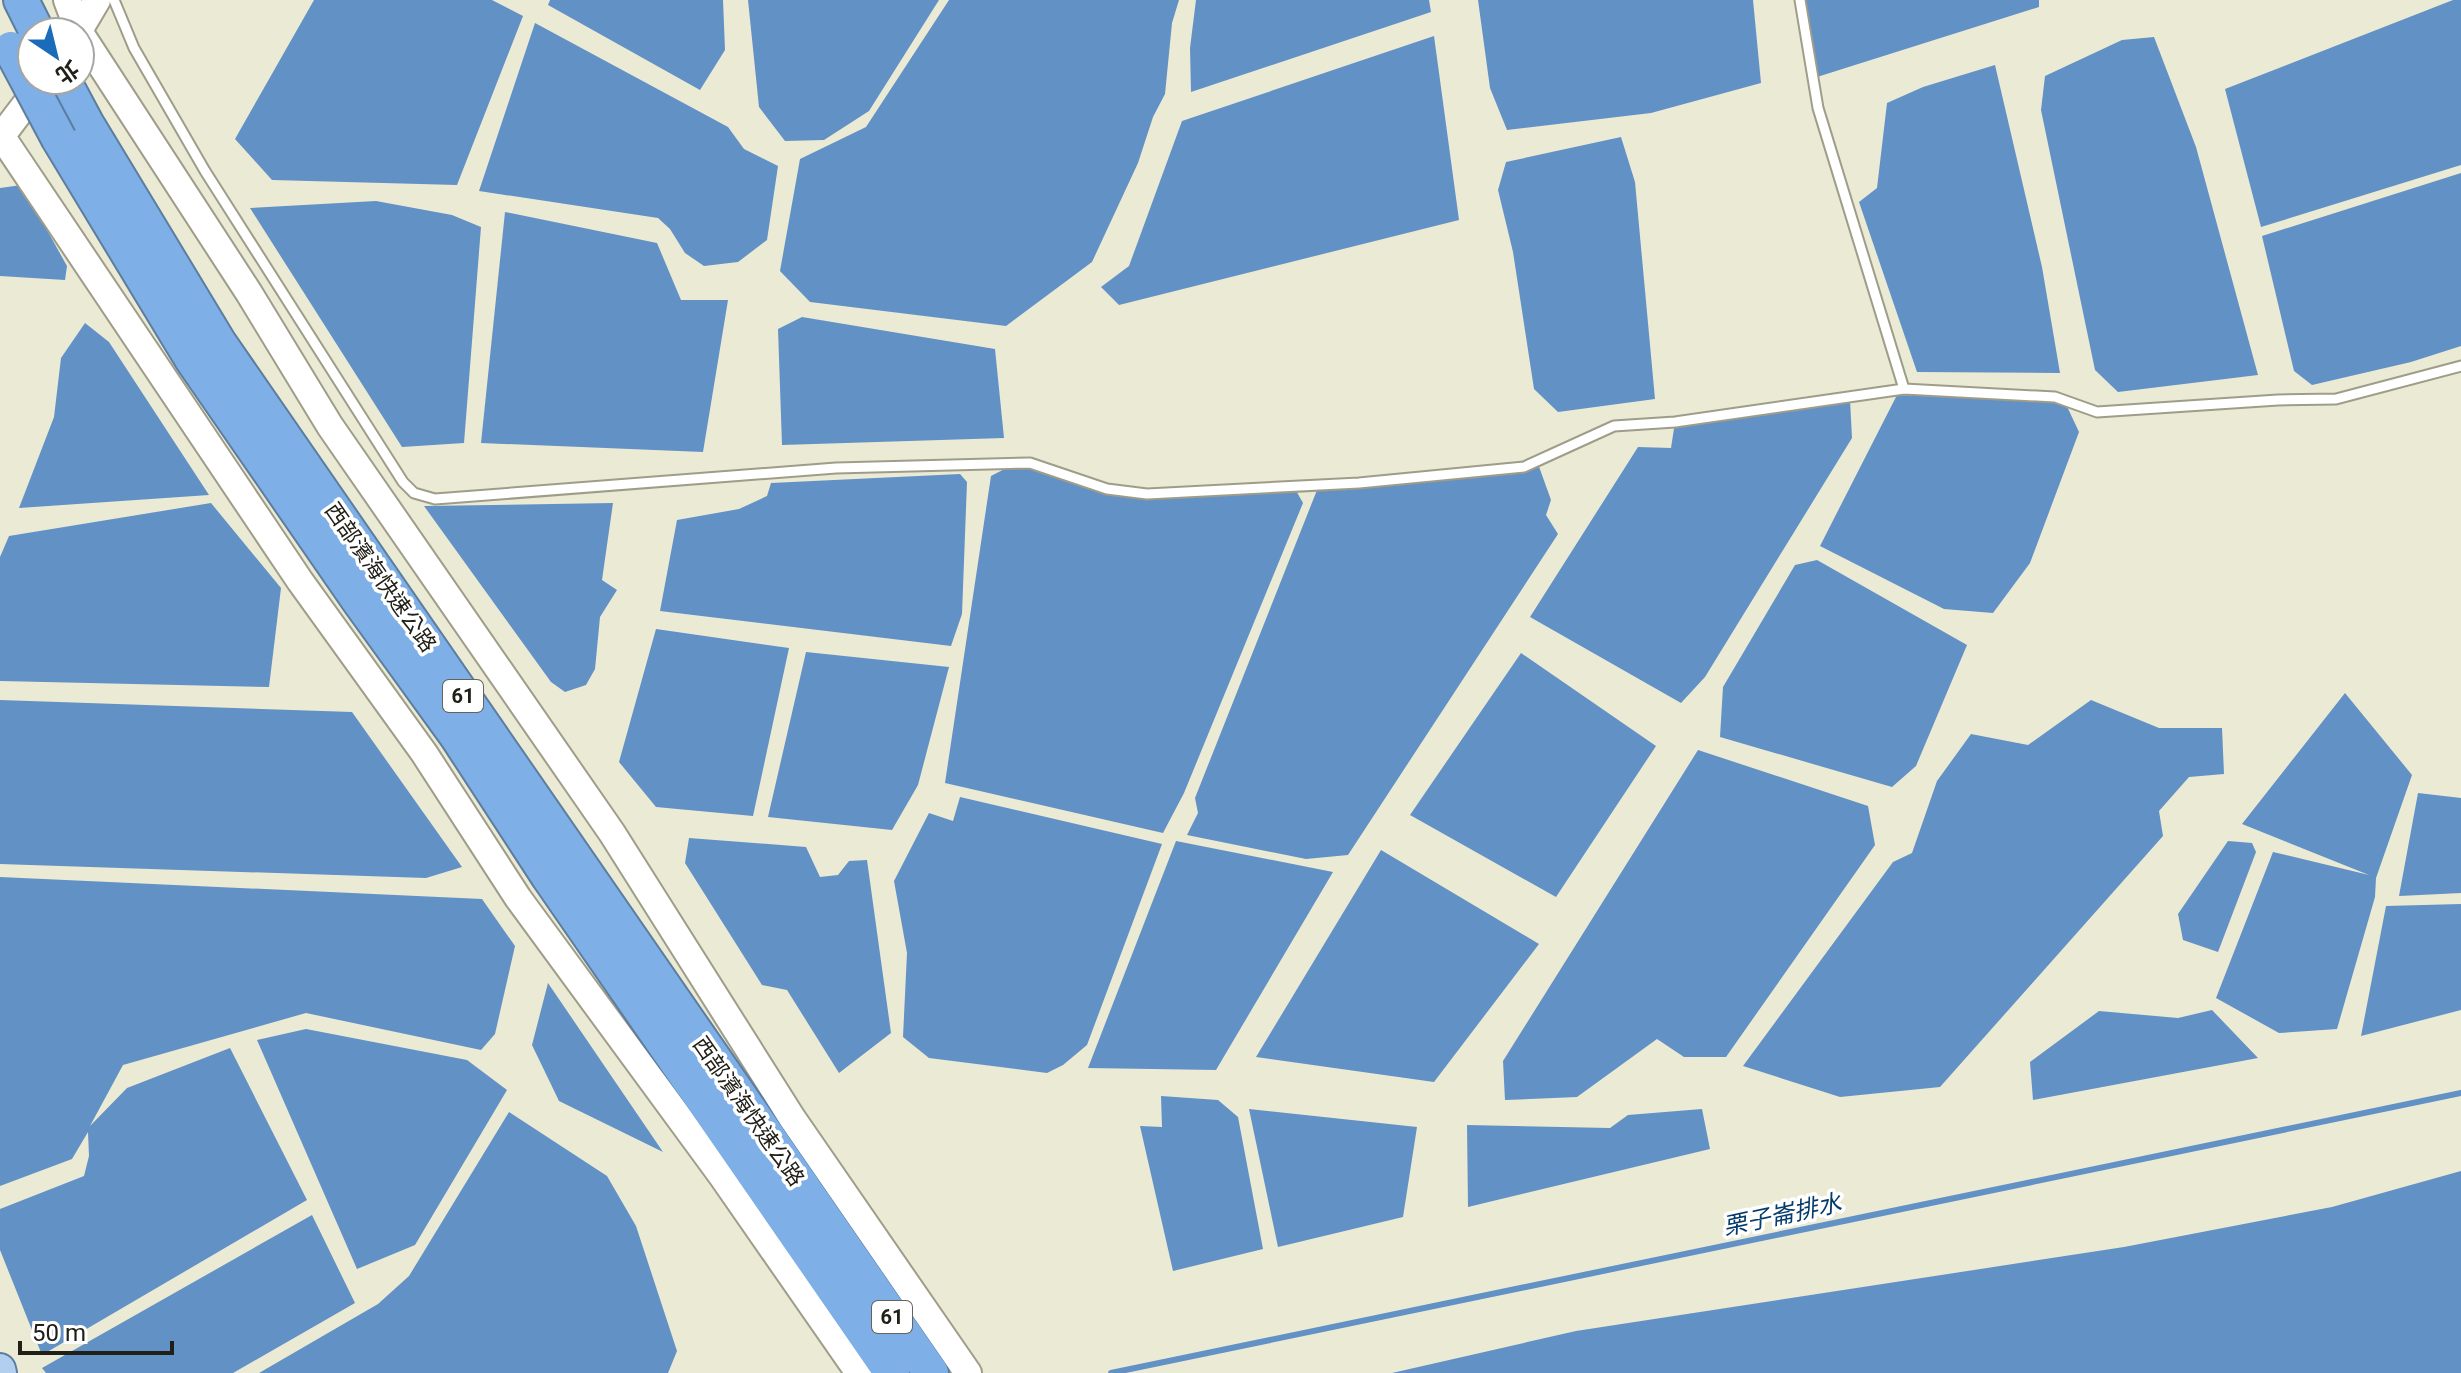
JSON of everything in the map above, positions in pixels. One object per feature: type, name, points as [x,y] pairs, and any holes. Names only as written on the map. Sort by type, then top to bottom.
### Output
[{"type":"highway","name":"61","points":[[51,96],[72,131]]},
{"type":"highway","name":"61","points":[[66,96],[72,131]]},
{"type":"highway","name":"西部濱海快速公路","points":[[72,131],[931,1373]]},
{"type":"highway","name":"西部濱海快速公路","points":[[72,131],[192,359],[457,736],[799,1263]]},
{"type":"highway","name":"61","points":[[799,1263],[892,1373]]},
{"type":"street","points":[[96,58],[249,293],[330,426],[612,833],[792,1118],[968,1373]]},
{"type":"street","points":[[31,96],[0,136],[300,581],[424,753],[518,898],[799,1263],[859,1373]]},
{"type":"lane","points":[[114,0],[134,48],[205,171],[403,482],[414,493],[435,499],[836,468],[1030,463],[1107,489],[1147,494],[1359,483],[1524,467],[1614,426],[1675,422],[1904,389],[2055,397],[2097,412],[2336,399],[2461,366]]},
{"type":"lane","points":[[1800,0],[1818,108],[1904,389]]},
{"type":"water","points":[[314,0],[492,0],[523,16],[457,185],[272,180],[235,139]]},
{"type":"water","points":[[550,0],[723,0],[725,50],[700,90],[548,5]]},
{"type":"water","points":[[748,0],[939,0],[869,111],[824,140],[785,141],[759,107]]},
{"type":"water","points":[[949,0],[1179,0],[1172,23],[1165,94],[1153,117],[1138,163],[1092,262],[1006,326],[810,302],[780,271],[800,159],[866,127]]},
{"type":"water","points":[[1196,0],[1429,0],[1431,12],[1191,92],[1190,48]]},
{"type":"water","points":[[1478,0],[1753,0],[1761,83],[1651,113],[1507,130],[1490,88]]},
{"type":"water","points":[[1805,0],[2039,0],[2039,7],[1817,77]]},
{"type":"water","points":[[2453,0],[2461,0],[2461,165],[2261,227],[2225,89]]},
{"type":"water","points":[[535,23],[728,127],[744,149],[778,166],[767,240],[738,262],[704,266],[685,253],[670,229],[658,218],[479,191]]},
{"type":"water","points":[[1434,36],[1459,220],[1119,305],[1101,287],[1129,266],[1182,121]]},
{"type":"water","points":[[2154,37],[2196,147],[2258,375],[2118,392],[2095,370],[2041,110],[2045,76],[2122,40]]},
{"type":"water","points":[[1995,65],[2042,267],[2060,373],[1917,372],[1859,202],[1877,188],[1887,103],[1923,87]]},
{"type":"water","points":[[1621,137],[1635,182],[1655,399],[1558,412],[1534,389],[1513,252],[1498,190],[1506,162]]},
{"type":"water","points":[[2461,173],[2461,346],[2411,362],[2312,385],[2294,371],[2262,236]]},
{"type":"water","points":[[22,185],[67,266],[65,280],[0,276],[0,188]]},
{"type":"water","points":[[376,201],[452,215],[481,227],[464,443],[402,447],[250,208]]},
{"type":"water","points":[[505,212],[657,243],[681,300],[728,300],[703,452],[481,443]]},
{"type":"water","points":[[802,317],[995,349],[1004,438],[782,445],[778,329]]},
{"type":"water","points":[[85,323],[109,342],[209,495],[19,508],[54,417],[61,358]]},
{"type":"water","points":[[1897,395],[2064,400],[2079,432],[2030,563],[1993,613],[1944,609],[1820,546]]},
{"type":"water","points":[[1850,400],[1852,438],[1705,677],[1681,703],[1530,617],[1638,447],[1671,448],[1675,422]]},
{"type":"water","points":[[1537,461],[1551,500],[1546,515],[1558,534],[1348,855],[1306,859],[1187,835],[1198,813],[1195,798],[1319,485]]},
{"type":"water","points":[[1016,463],[1127,491],[1294,487],[1303,503],[1184,793],[1163,833],[945,783],[991,476]]},
{"type":"water","points":[[960,474],[967,482],[962,614],[951,646],[660,611],[677,520],[739,509],[767,496],[771,483]]},
{"type":"water","points":[[211,503],[281,588],[269,687],[0,681],[0,557],[9,536]]},
{"type":"water","points":[[613,503],[602,580],[617,590],[600,617],[595,669],[586,685],[565,692],[551,682],[424,506]]},
{"type":"water","points":[[1817,560],[1967,645],[1916,766],[1892,787],[1720,737],[1723,687],[1795,565]]},
{"type":"water","points":[[656,629],[789,648],[753,816],[656,807],[619,762]]},
{"type":"water","points":[[806,652],[949,667],[918,785],[892,830],[768,817]]},
{"type":"water","points":[[1521,653],[1656,746],[1556,897],[1410,815]]},
{"type":"water","points":[[2345,693],[2412,775],[2376,878],[2375,897],[2337,1029],[2279,1033],[2216,998],[2273,852],[2369,875],[2242,824]]},
{"type":"water","points":[[0,700],[352,712],[462,867],[426,878],[0,864]]},
{"type":"water","points":[[2091,700],[2159,728],[2222,728],[2224,774],[2189,777],[2159,811],[2163,836],[1940,1087],[1840,1097],[1743,1066],[1893,862],[1912,853],[1937,781],[1971,734],[2028,745]]},
{"type":"water","points":[[1698,750],[1868,806],[1875,845],[1726,1057],[1684,1057],[1657,1039],[1577,1097],[1505,1100],[1503,1061]]},
{"type":"water","points":[[2418,793],[2461,798],[2461,893],[2399,896]]},
{"type":"water","points":[[960,797],[1162,844],[1087,1045],[1063,1065],[1047,1073],[929,1058],[903,1037],[907,953],[894,881],[929,813],[953,821]]},
{"type":"water","points":[[689,838],[806,847],[820,877],[838,875],[849,861],[867,860],[891,1033],[839,1073],[787,990],[762,985],[685,863]]},
{"type":"water","points":[[1176,841],[1333,872],[1216,1070],[1088,1068]]},
{"type":"water","points":[[2228,841],[2252,843],[2256,852],[2218,952],[2183,940],[2178,914]]},
{"type":"water","points":[[1381,850],[1539,944],[1434,1082],[1256,1057]]},
{"type":"water","points":[[0,877],[482,899],[515,946],[495,1034],[481,1050],[306,1013],[123,1065],[90,1126],[127,1088],[230,1048],[307,1200],[42,1355],[0,1250],[0,1209],[84,1176],[89,1156],[88,1132],[72,1159],[0,1186]]},
{"type":"water","points":[[2461,904],[2461,1010],[2361,1036],[2386,906]]},
{"type":"water","points":[[548,983],[663,1152],[559,1101],[532,1045]]},
{"type":"water","points":[[2212,1010],[2258,1058],[2033,1100],[2030,1062],[2099,1011],[2178,1018]]},
{"type":"water","points":[[306,1029],[467,1060],[507,1090],[415,1245],[357,1269],[257,1040]]},
{"type":"water","points":[[1161,1096],[1218,1100],[1238,1117],[1263,1249],[1173,1271],[1140,1126],[1162,1127]]},
{"type":"water","points":[[1249,1109],[1417,1127],[1403,1217],[1278,1247]]},
{"type":"water","points":[[1702,1109],[1710,1149],[1468,1207],[1467,1125],[1610,1128],[1628,1115]]},
{"type":"water","points":[[509,1112],[607,1176],[636,1226],[677,1351],[668,1373],[259,1373],[378,1304],[409,1276]]},
{"type":"water","points":[[2461,1171],[2461,1373],[1392,1373],[1576,1331],[2124,1247],[2332,1207]]},
{"type":"water","points":[[312,1215],[355,1303],[233,1373],[46,1373],[42,1368]]},
{"type":"waterway","name":"栗子崙排水","points":[[1111,1373],[2461,1093]]}]
